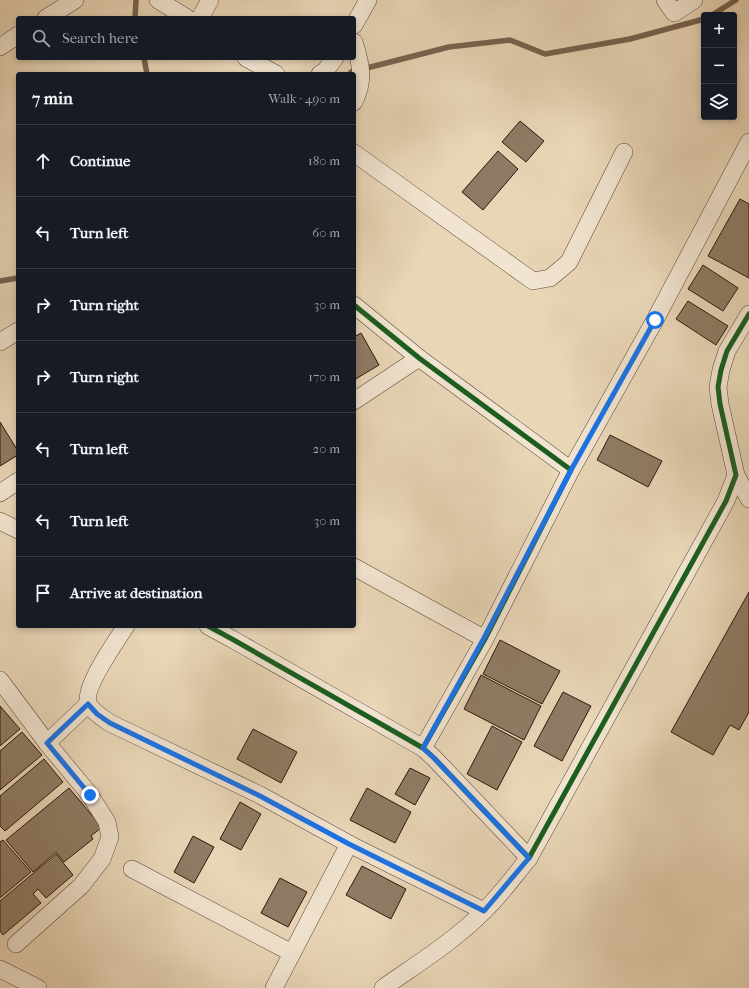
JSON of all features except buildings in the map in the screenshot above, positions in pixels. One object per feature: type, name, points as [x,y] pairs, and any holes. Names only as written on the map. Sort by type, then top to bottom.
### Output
[{"type":"street","points":[[49,16],[75,0]]},
{"type":"street","points":[[158,0],[184,16]]},
{"type":"street","points":[[201,16],[210,0]]},
{"type":"street","points":[[665,0],[674,13],[694,0]]},
{"type":"street","points":[[356,22],[369,3]]},
{"type":"street","points":[[0,46],[16,36]]},
{"type":"street","points":[[356,49],[361,74],[360,84],[356,96]]},
{"type":"street","points":[[250,60],[272,72]]},
{"type":"street","points":[[323,72],[333,60]]},
{"type":"street","points":[[423,748],[484,638],[571,470],[655,320],[749,142]]},
{"type":"street","points":[[356,154],[533,281],[550,278],[569,262],[624,152]]},
{"type":"street","points":[[356,307],[419,358],[571,470]]},
{"type":"street","points":[[749,314],[727,351],[721,370],[718,387],[720,404],[736,475],[749,499]]},
{"type":"street","points":[[0,342],[16,332]]},
{"type":"street","points":[[356,400],[419,358]]},
{"type":"street","points":[[383,988],[451,940],[484,911],[529,858],[726,501],[736,475]]},
{"type":"street","points":[[0,493],[16,482]]},
{"type":"street","points":[[0,521],[16,529]]},
{"type":"street","points":[[356,568],[484,638]]},
{"type":"street","points":[[125,628],[96,674],[88,691],[88,704],[97,714],[110,723],[260,796],[349,844],[484,911]]},
{"type":"street","points":[[212,628],[423,748],[529,858]]},
{"type":"street","points":[[0,680],[47,743],[90,795],[108,822],[110,837],[102,859],[81,886],[16,944]]},
{"type":"street","points":[[47,743],[88,704]]},
{"type":"street","points":[[274,988],[349,844]]},
{"type":"street","points":[[132,869],[292,953]]},
{"type":"street","points":[[0,969],[38,988]]},
{"type":"waterway","points":[[135,16],[136,0]]},
{"type":"waterway","points":[[717,12],[736,0]]},
{"type":"waterway","points":[[351,72],[449,47],[510,40],[545,54],[630,39],[701,20]]},
{"type":"waterway","points":[[144,60],[147,72]]},
{"type":"waterway","points":[[0,281],[16,278]]},
{"type":"cycle path","points":[[356,307],[419,358],[571,470],[485,639],[423,748]]},
{"type":"cycle path","points":[[212,628],[423,748],[529,858],[726,501],[736,475],[720,404],[718,387],[721,370],[727,351],[749,314]]},
{"type":"route","points":[[90,795],[47,743],[88,704],[97,714],[110,723],[260,796],[349,844],[484,911],[529,858],[423,748],[484,638],[571,470],[655,320]]}]
